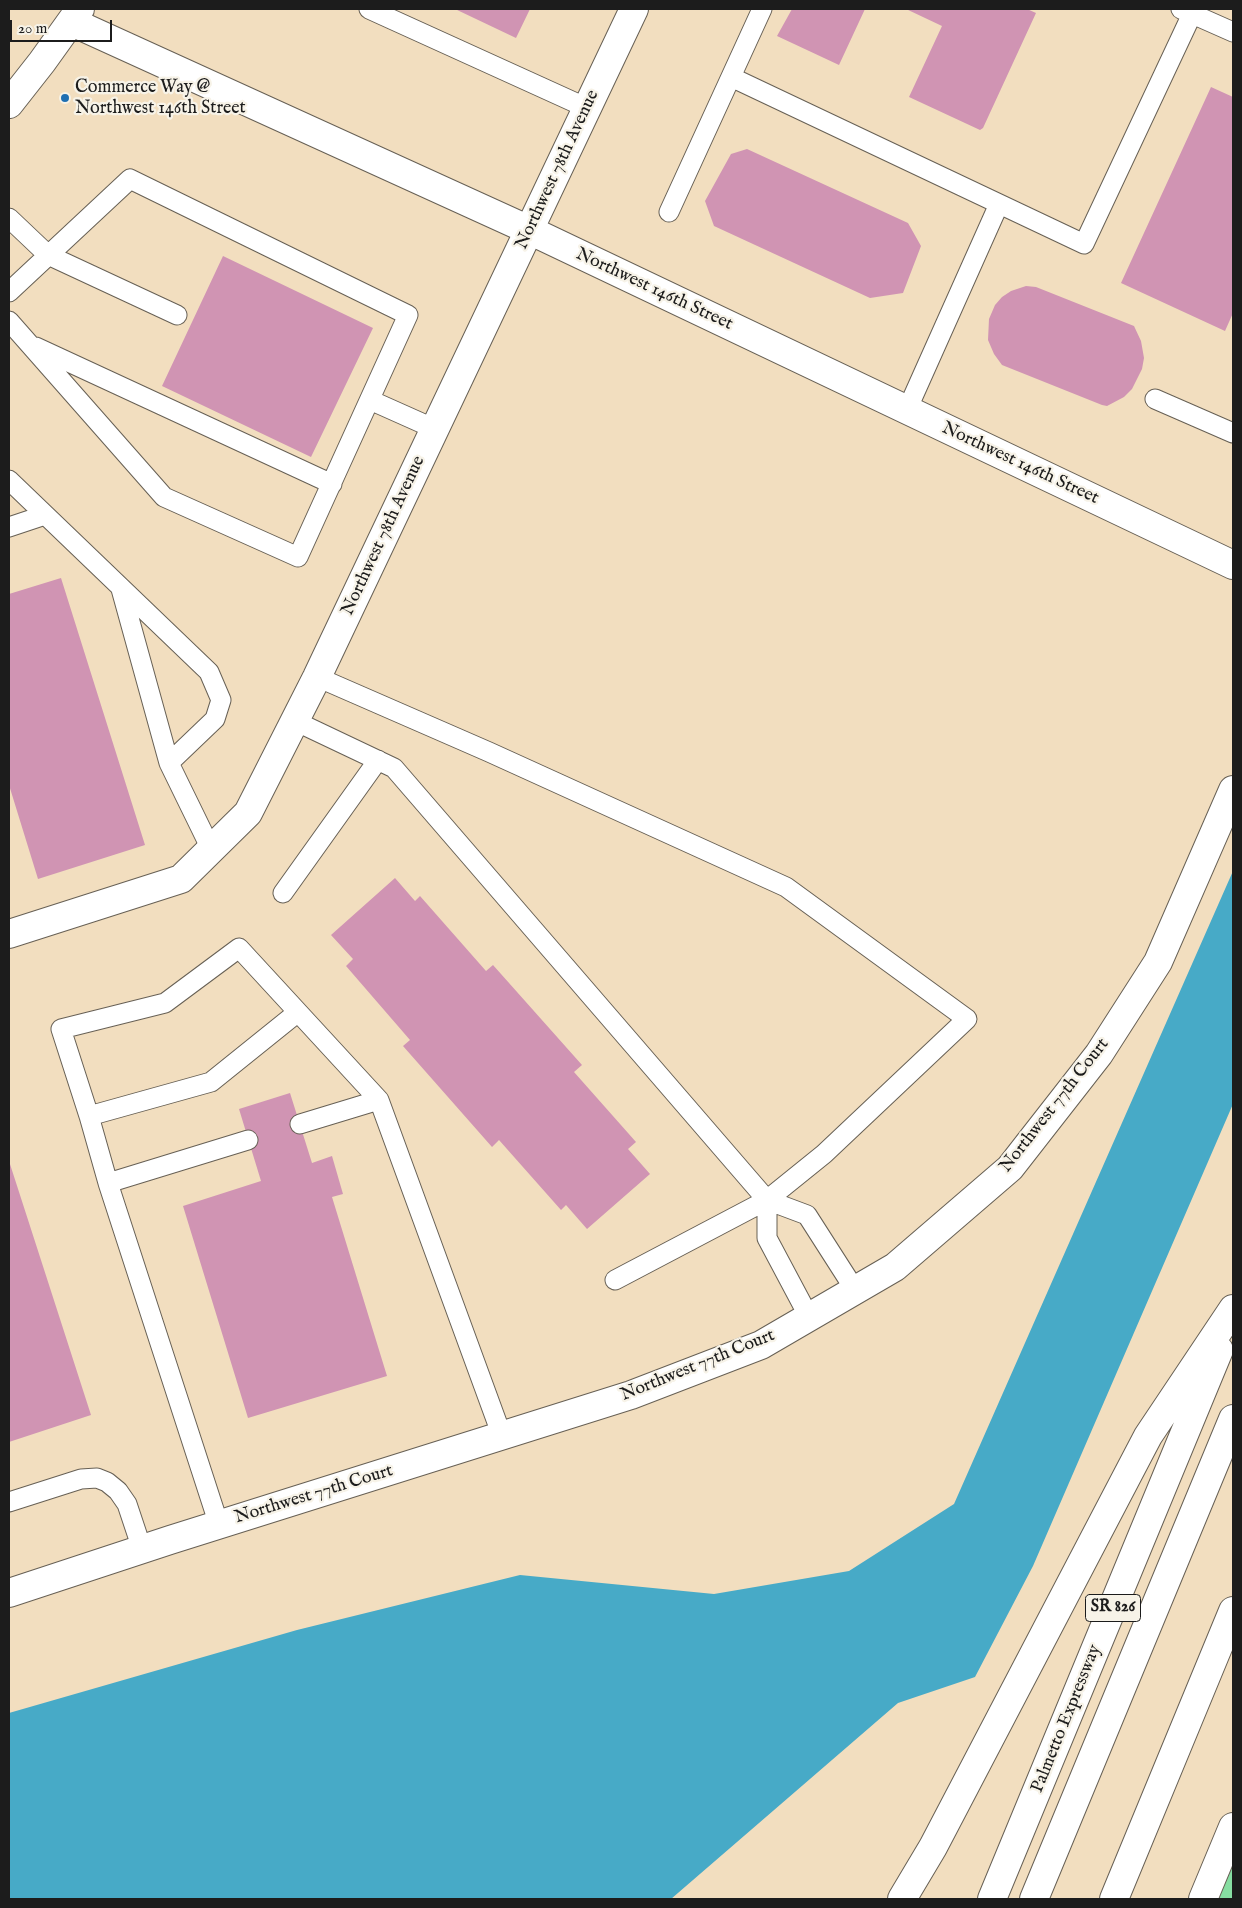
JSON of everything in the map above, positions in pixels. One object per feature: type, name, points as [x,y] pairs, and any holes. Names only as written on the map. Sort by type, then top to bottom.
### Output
[{"type":"main road","name":"Northwest 78th Avenue","points":[[9,934],[181,879],[248,813],[317,677],[634,9]]},
{"type":"main road","points":[[9,104],[76,15]]},
{"type":"main road","name":"Northwest 146th Street","points":[[76,15],[1233,565]]},
{"type":"main road","name":"Northwest 77th Court","points":[[9,1593],[219,1524],[631,1395],[752,1348],[895,1267],[1010,1168],[1099,1054],[1158,962],[1233,790]]},
{"type":"main road","points":[[902,1899],[933,1846],[1148,1436],[1233,1309]]},
{"type":"main road","name":"Palmetto Expressway","points":[[992,1899],[1233,1317]]},
{"type":"main road","points":[[1034,1899],[1233,1419]]},
{"type":"main road","points":[[1114,1899],[1233,1611]]},
{"type":"main road","points":[[1203,1899],[1233,1827]]},
{"type":"lane","points":[[369,9],[587,108]]},
{"type":"lane","points":[[669,212],[762,9]]},
{"type":"lane","points":[[731,77],[1084,244],[1187,11],[1233,32]]},
{"type":"lane","points":[[9,292],[130,179],[408,315],[298,557],[164,497],[9,321]]},
{"type":"lane","points":[[907,410],[999,204]]},
{"type":"lane","points":[[9,218],[48,255],[177,315]]},
{"type":"lane","points":[[28,344],[332,484]]},
{"type":"lane","points":[[1154,399],[1233,433]]},
{"type":"lane","points":[[370,400],[435,429]]},
{"type":"lane","points":[[9,480],[209,672],[221,700],[215,719],[169,763]]},
{"type":"lane","points":[[9,527],[44,514]]},
{"type":"lane","points":[[121,589],[169,763],[211,849]]},
{"type":"lane","points":[[317,677],[786,887],[967,1019],[824,1154],[767,1200],[615,1280]]},
{"type":"lane","points":[[295,720],[394,768],[767,1200],[807,1215],[855,1290]]},
{"type":"lane","points":[[284,893],[378,760]]},
{"type":"lane","points":[[219,1524],[108,1183],[61,1029],[165,1003],[239,948],[379,1100],[502,1436]]},
{"type":"lane","points":[[89,1116],[211,1082],[298,1012]]},
{"type":"lane","points":[[300,1124],[379,1100]]},
{"type":"lane","points":[[108,1183],[248,1140]]},
{"type":"lane","points":[[767,1200],[766,1238],[809,1316]]},
{"type":"lane","points":[[9,1502],[81,1479],[97,1478],[107,1482],[118,1491],[127,1504],[142,1550]]},
{"type":"green space","points":[[1233,1863],[1233,1899],[1218,1899]]},
{"type":"water","points":[[1233,871],[1233,1104],[1033,1566],[975,1677],[898,1703],[671,1899],[9,1899],[9,1713],[297,1630],[520,1575],[714,1594],[849,1571],[954,1504]]},
{"type":"building","points":[[455,9],[530,9],[516,38]]},
{"type":"building","points":[[792,9],[865,9],[839,65],[777,36]]},
{"type":"building","points":[[906,9],[1027,9],[1036,13],[983,128],[980,130],[909,97],[942,26]]},
{"type":"building","points":[[1211,87],[1233,97],[1233,313],[1225,331],[1121,283]]},
{"type":"building","points":[[747,149],[908,223],[921,246],[903,293],[870,298],[714,226],[705,201],[731,154]]},
{"type":"building","points":[[223,256],[373,328],[311,457],[162,386]]},
{"type":"building","points":[[1026,286],[1036,287],[1134,326],[1141,341],[1144,358],[1142,369],[1132,389],[1124,397],[1107,406],[1102,405],[1002,365],[994,354],[988,340],[989,319],[995,305],[1002,297],[1011,291]]},
{"type":"building","points":[[61,578],[145,845],[38,879],[9,785],[9,594]]},
{"type":"building","points":[[395,878],[415,901],[420,896],[486,971],[493,965],[582,1065],[574,1072],[636,1142],[628,1149],[650,1174],[587,1229],[566,1205],[561,1210],[499,1140],[492,1147],[403,1046],[410,1040],[346,966],[353,959],[331,935]]},
{"type":"building","points":[[290,1093],[312,1163],[332,1156],[343,1194],[332,1197],[387,1376],[248,1418],[183,1206],[261,1181],[239,1109]]},
{"type":"building","points":[[9,1161],[91,1415],[9,1442]]},
{"type":"place","name":"Commerce Way @ Northwest 146th Street","points":[[65,98]]}]
